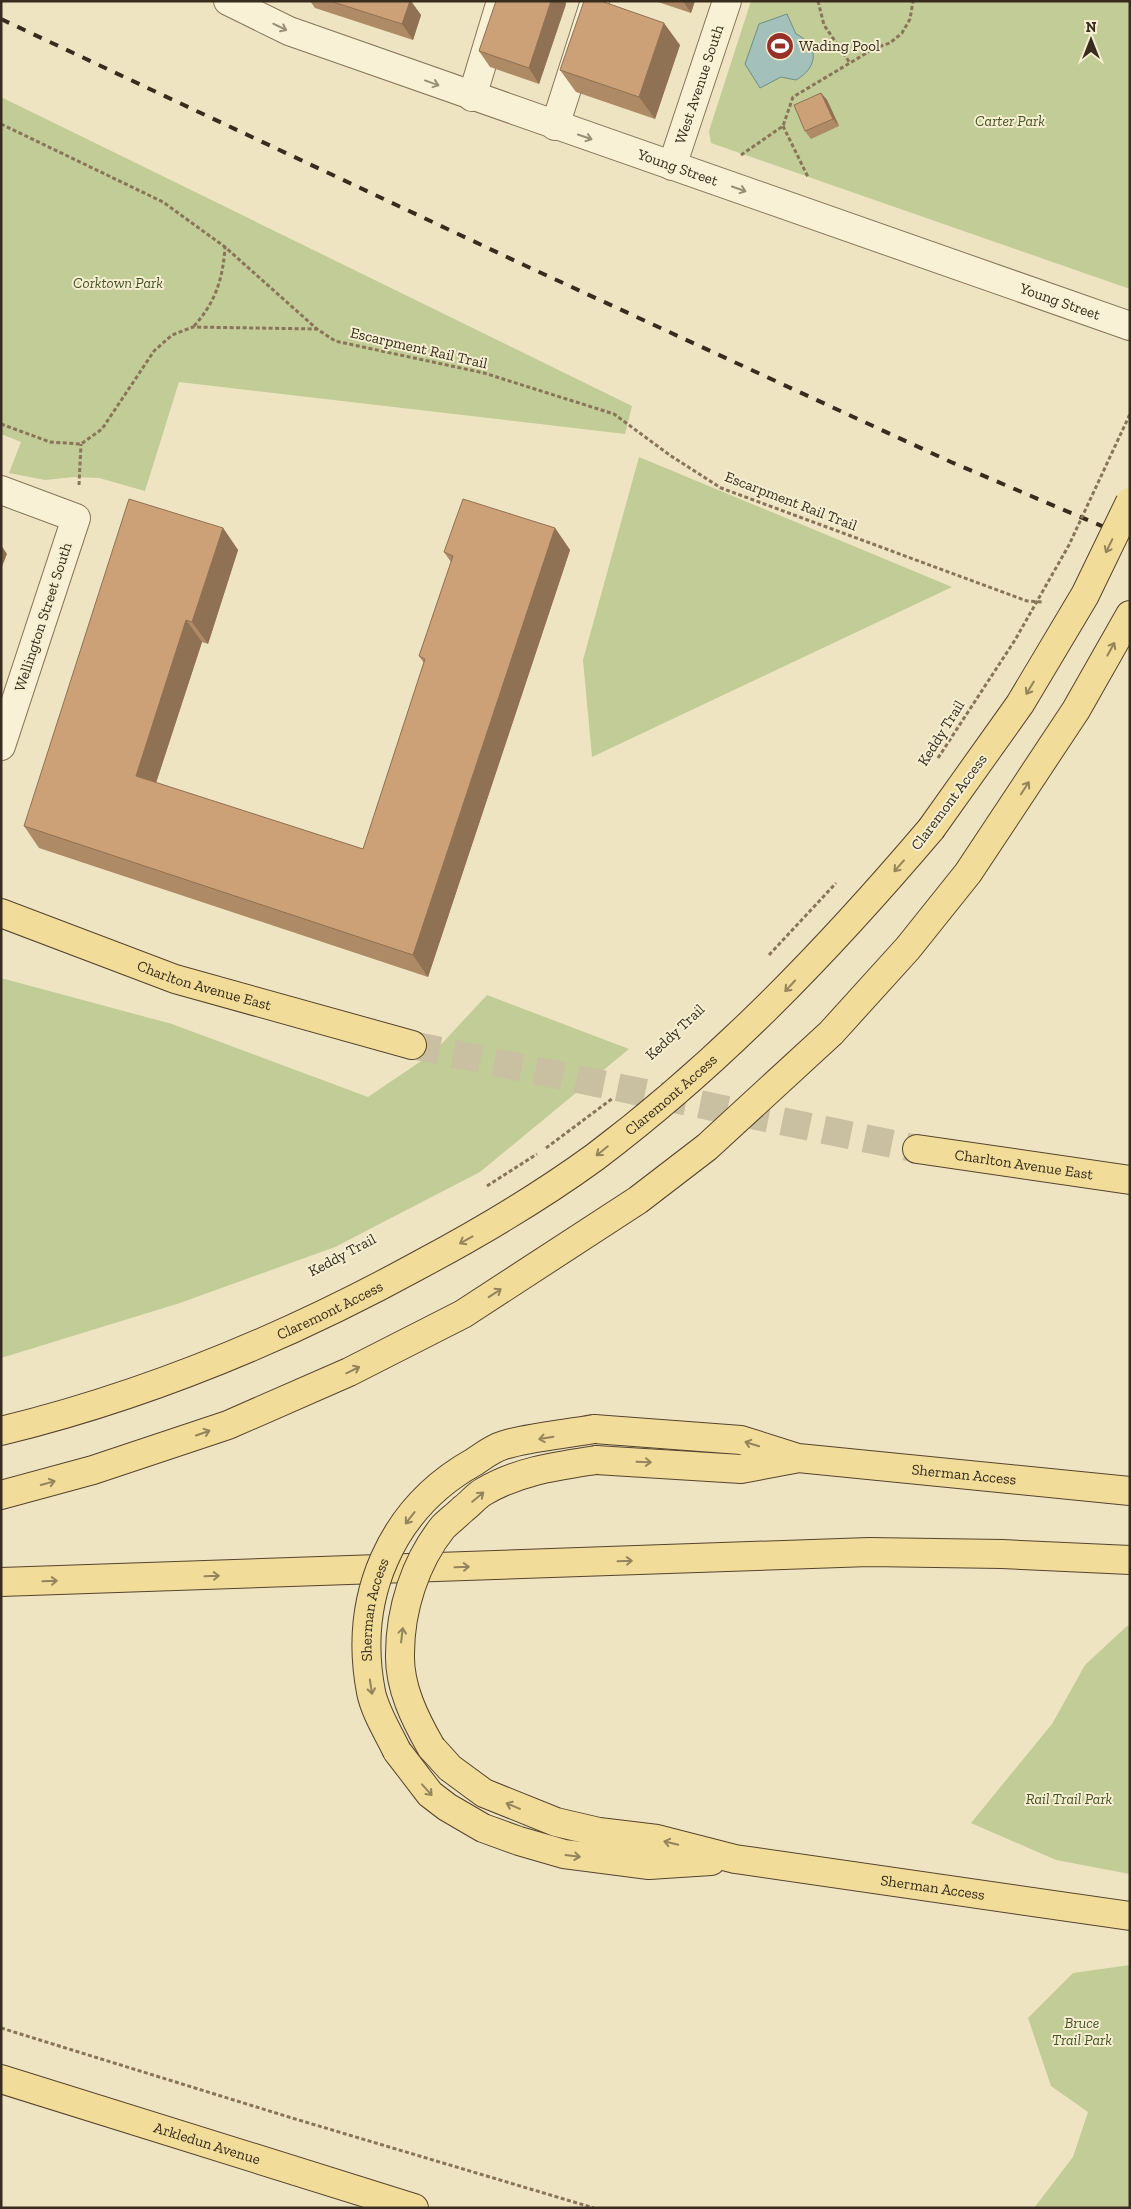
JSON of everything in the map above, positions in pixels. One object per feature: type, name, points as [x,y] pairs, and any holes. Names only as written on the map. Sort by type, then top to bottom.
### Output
[{"type":"main road","name":"Claremont Access","points":[[1,1431],[66,1415],[203,1369],[355,1301],[477,1234],[594,1158],[696,1074],[782,994],[874,896],[931,829],[1020,704],[1085,595],[1130,502]]},
{"type":"main road","points":[[1,1495],[93,1470],[228,1425],[349,1372],[463,1314],[638,1200],[707,1147],[831,1034],[914,940],[968,873],[1076,710],[1130,615]]},
{"type":"main road","name":"Charlton Avenue East","points":[[1,913],[175,979],[412,1046]]},
{"type":"main road","name":"Charlton Avenue East","points":[[917,1149],[1130,1180]]},
{"type":"main road","name":"Sherman Access","points":[[735,1859],[650,1865],[564,1854],[483,1828],[447,1807],[430,1794],[397,1751],[371,1694],[366,1635],[374,1581],[385,1554],[406,1522],[427,1497],[451,1475],[503,1445],[594,1429],[740,1440],[798,1458],[1130,1492]]},
{"type":"main road","name":"Sherman Access","points":[[798,1458],[741,1469],[596,1460],[536,1469],[483,1492],[444,1527],[414,1577],[406,1604],[400,1655],[406,1690],[415,1719],[431,1747],[450,1768],[484,1793],[556,1822],[599,1832],[657,1839],[735,1859],[1130,1916]]},
{"type":"main road","points":[[1,1582],[869,1552],[1002,1554],[1130,1560]]},
{"type":"main road","name":"Arkledun Avenue","points":[[1,2079],[414,2208]]},
{"type":"street","points":[[472,97],[501,1]]},
{"type":"street","points":[[555,126],[595,1]]},
{"type":"street","name":"West Avenue South","points":[[672,166],[727,1]]},
{"type":"street","name":"Young Street","points":[[234,3],[289,31],[472,97],[1130,326]]},
{"type":"street","points":[[1,490],[76,518]]},
{"type":"street","name":"Wellington Street South","points":[[1,746],[76,518]]},
{"type":"path","points":[[818,1],[824,25],[850,63]]},
{"type":"path","points":[[708,178],[783,126],[793,97],[875,48],[890,43],[902,33],[910,19],[913,1]]},
{"type":"path","name":"Escarpment Rail Trail","points":[[1,124],[163,202],[225,247],[317,329],[335,341],[484,373],[614,414],[671,456],[721,488],[1018,597],[1046,602]]},
{"type":"path","points":[[783,126],[829,221]]},
{"type":"path","points":[[193,327],[207,312],[217,292],[224,268],[225,247]]},
{"type":"path","name":"Escarpment Rail Trail","points":[[80,444],[102,428],[154,351],[172,335],[193,327],[317,329]]},
{"type":"path","name":"Keddy Trail","points":[[937,760],[1015,640],[1069,545],[1130,414]]},
{"type":"path","points":[[1,424],[50,442],[80,444],[76,518]]},
{"type":"path","points":[[763,961],[843,877]]},
{"type":"path","points":[[485,1187],[543,1150],[620,1093]]},
{"type":"path","points":[[1,2028],[292,2118],[594,2208]]},
{"type":"green space","name":"Carter Park","points":[[751,1],[1130,1],[1130,289],[711,143],[709,131]]},
{"type":"green space","name":"Corktown Park","points":[[1,97],[632,406],[625,434],[179,382],[145,491],[99,478],[74,477],[45,480],[9,473],[21,442],[1,434]]},
{"type":"green space","points":[[639,457],[952,587],[592,757],[583,660]]},
{"type":"green space","points":[[1,978],[172,1024],[368,1097],[433,1053],[487,995],[629,1049],[480,1172],[335,1247],[180,1303],[1,1358]]},
{"type":"green space","name":"Rail Trail Park","points":[[1127,1626],[1130,1626],[1130,1874],[1056,1860],[971,1823],[1052,1724],[1085,1665]]},
{"type":"green space","name":"Bruce Trail Park","points":[[1130,1965],[1130,2208],[1034,2208],[1073,2157],[1088,2112],[1051,2086],[1028,2018],[1073,1973]]},
{"type":"water","name":"Wading Pool","points":[[787,14],[796,34],[809,44],[813,56],[812,63],[804,75],[796,80],[781,77],[760,88],[745,64],[759,24]]},
{"type":"building","points":[[330,1],[410,1],[402,24]]},
{"type":"building","points":[[496,1],[551,1],[529,68],[479,51]]},
{"type":"building","points":[[584,1],[601,1],[664,23],[639,97],[560,70]]},
{"type":"building","points":[[821,93],[833,119],[805,131],[794,105]]},
{"type":"building","points":[[129,499],[223,528],[192,622],[186,620],[136,776],[363,849],[425,659],[419,656],[453,556],[444,552],[463,499],[555,528],[413,955],[24,826]]},
{"type":"tunnel","points":[[412,1045],[917,1149]]},
{"type":"railway","points":[[1,19],[524,265],[951,462],[1130,538]]},
{"type":"place","name":"Wading Pool","points":[[780,46]]}]
